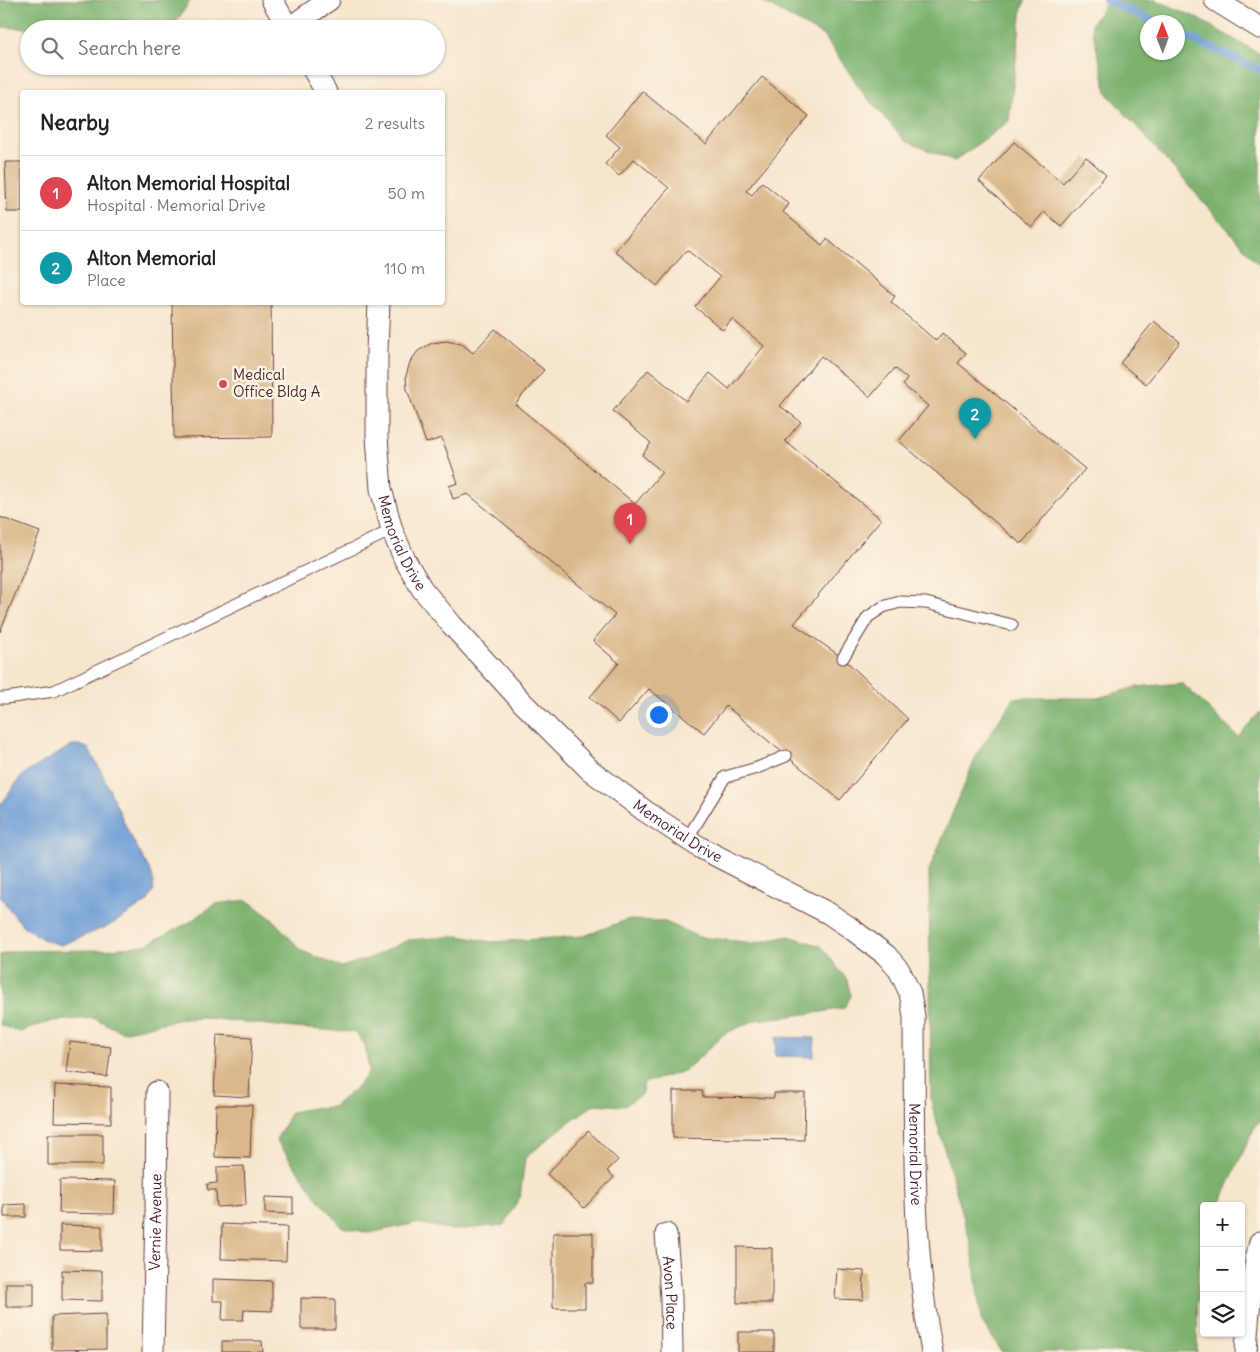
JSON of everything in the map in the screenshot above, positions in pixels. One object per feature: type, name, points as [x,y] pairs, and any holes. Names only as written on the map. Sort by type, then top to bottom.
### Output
[{"type":"street","points":[[272,0],[284,20]]},
{"type":"street","points":[[300,20],[329,0]]},
{"type":"street","points":[[1215,0],[1260,28]]},
{"type":"street","points":[[316,75],[325,90]]},
{"type":"street","name":"Memorial Drive","points":[[379,305],[377,437],[381,489],[392,530],[405,560],[422,589],[522,702],[590,770],[644,811],[701,848],[828,913],[850,927],[886,955],[899,970],[910,993],[914,1016],[917,1230],[932,1352]]},
{"type":"street","name":"Vernie Avenue","points":[[153,1352],[157,1092]]},
{"type":"street","name":"Avon Place","points":[[666,1234],[671,1297],[672,1352]]},
{"type":"street","points":[[1246,1352],[1250,1296],[1260,1242]]},
{"type":"lane","points":[[0,698],[54,690],[392,530]]},
{"type":"lane","points":[[843,658],[868,617],[884,607],[900,602],[926,603],[1012,625]]},
{"type":"lane","points":[[687,839],[725,777],[757,768],[786,756]]},
{"type":"green space","points":[[0,0],[191,0],[177,20],[20,20],[20,28],[0,27]]},
{"type":"green space","points":[[759,0],[1026,0],[1022,7],[1009,121],[955,161],[905,141],[864,94],[824,36]]},
{"type":"green space","points":[[1109,0],[1156,0],[1195,17],[1260,54],[1260,266],[1107,93],[1091,24]]},
{"type":"green space","points":[[1182,683],[1238,737],[1260,712],[1260,1123],[1256,1124],[1221,1202],[1200,1202],[1197,1352],[1002,1352],[981,1320],[972,1248],[931,1101],[929,870],[978,752],[1014,698],[1098,698],[1136,687]]},
{"type":"green space","points":[[247,900],[272,919],[302,951],[341,967],[370,958],[408,940],[459,936],[491,942],[584,936],[626,920],[663,921],[699,937],[755,943],[789,936],[821,946],[847,980],[851,996],[844,1008],[756,1020],[724,1034],[684,1071],[644,1083],[642,1094],[624,1106],[595,1104],[569,1122],[525,1158],[520,1197],[504,1225],[454,1230],[416,1223],[370,1233],[342,1227],[316,1196],[276,1140],[291,1112],[333,1107],[358,1086],[369,1072],[365,1045],[355,1032],[295,1028],[207,1018],[181,1019],[122,1032],[94,1018],[52,1021],[20,1032],[0,1025],[0,955],[14,951],[103,950],[145,945],[190,922],[215,904]]},
{"type":"water","points":[[72,745],[88,748],[100,769],[129,833],[152,874],[154,890],[147,902],[109,926],[61,945],[44,940],[23,926],[0,895],[0,806],[22,775]]},
{"type":"water","points":[[776,1037],[815,1038],[814,1057],[775,1056]]},
{"type":"building","points":[[762,77],[809,116],[746,191],[752,195],[762,182],[789,204],[783,212],[822,245],[827,239],[895,296],[891,302],[936,341],[942,333],[966,353],[958,363],[1085,469],[1021,544],[899,441],[928,406],[903,385],[907,379],[895,368],[870,397],[821,356],[780,406],[801,422],[785,441],[881,519],[794,624],[843,658],[908,719],[840,800],[726,706],[704,733],[649,689],[619,723],[590,697],[619,663],[593,641],[615,615],[468,494],[453,499],[449,486],[458,483],[442,438],[426,443],[407,389],[406,376],[410,362],[418,351],[432,343],[446,341],[462,344],[473,353],[495,329],[544,370],[515,404],[635,504],[662,472],[642,455],[651,443],[613,411],[648,370],[686,401],[710,373],[729,389],[764,346],[732,319],[723,330],[695,307],[720,277],[687,250],[657,286],[615,251],[669,188],[634,159],[619,176],[605,164],[620,147],[606,135],[642,91],[706,144]]},
{"type":"building","points":[[1014,142],[1063,183],[1086,157],[1106,175],[1061,226],[1044,212],[1031,227],[979,181]]},
{"type":"building","points":[[5,162],[20,162],[20,212],[7,212]]},
{"type":"building","name":"Medical Office Bldg A","points":[[172,305],[271,305],[272,437],[174,438]]},
{"type":"building","points":[[1154,321],[1180,342],[1146,384],[1120,363]]},
{"type":"building","points":[[0,517],[40,532],[0,632]]},
{"type":"building","points":[[217,1035],[252,1037],[249,1097],[214,1095]]},
{"type":"building","points":[[70,1042],[111,1047],[107,1077],[66,1072]]},
{"type":"building","points":[[55,1085],[111,1087],[111,1123],[54,1122]]},
{"type":"building","points":[[673,1091],[702,1091],[703,1097],[774,1098],[774,1093],[805,1093],[804,1140],[673,1138]]},
{"type":"building","points":[[216,1105],[252,1105],[250,1158],[215,1157]]},
{"type":"building","points":[[588,1131],[618,1160],[607,1171],[614,1177],[584,1208],[547,1174]]},
{"type":"building","points":[[48,1134],[103,1134],[103,1165],[48,1165]]},
{"type":"building","points":[[244,1166],[246,1205],[217,1207],[216,1190],[208,1190],[207,1184],[217,1183],[217,1167]]},
{"type":"building","points":[[60,1180],[115,1181],[114,1214],[59,1213]]},
{"type":"building","points":[[265,1197],[293,1198],[293,1214],[265,1213]]},
{"type":"building","points":[[26,1204],[26,1217],[4,1217],[4,1205]]},
{"type":"building","points":[[222,1224],[287,1227],[286,1261],[221,1259]]},
{"type":"building","points":[[60,1225],[102,1226],[102,1251],[60,1250]]},
{"type":"building","points":[[553,1233],[593,1233],[593,1283],[585,1283],[585,1308],[553,1308]]},
{"type":"building","points":[[737,1247],[772,1248],[772,1303],[737,1303]]},
{"type":"building","points":[[837,1269],[864,1271],[863,1300],[835,1299]]},
{"type":"building","points":[[62,1270],[102,1271],[102,1301],[62,1300]]},
{"type":"building","points":[[213,1279],[272,1281],[272,1311],[244,1310],[243,1320],[222,1320],[223,1301],[213,1301]]},
{"type":"building","points":[[6,1283],[34,1283],[34,1307],[6,1307]]},
{"type":"building","points":[[301,1298],[335,1299],[335,1329],[301,1329]]},
{"type":"building","points":[[106,1314],[106,1349],[52,1350],[52,1316]]},
{"type":"building","points":[[738,1332],[774,1332],[774,1352],[738,1352]]},
{"type":"building","points":[[222,1341],[262,1341],[263,1352],[222,1352]]},
{"type":"waterway","points":[[1106,0],[1140,15]]},
{"type":"waterway","points":[[1185,36],[1260,70]]},
{"type":"place","name":"Medical Office Bldg A","points":[[223,384]]},
{"type":"place","name":"Alton Memorial","points":[[975,439]]},
{"type":"place","name":"Alton Memorial Hospital","points":[[630,544]]}]
